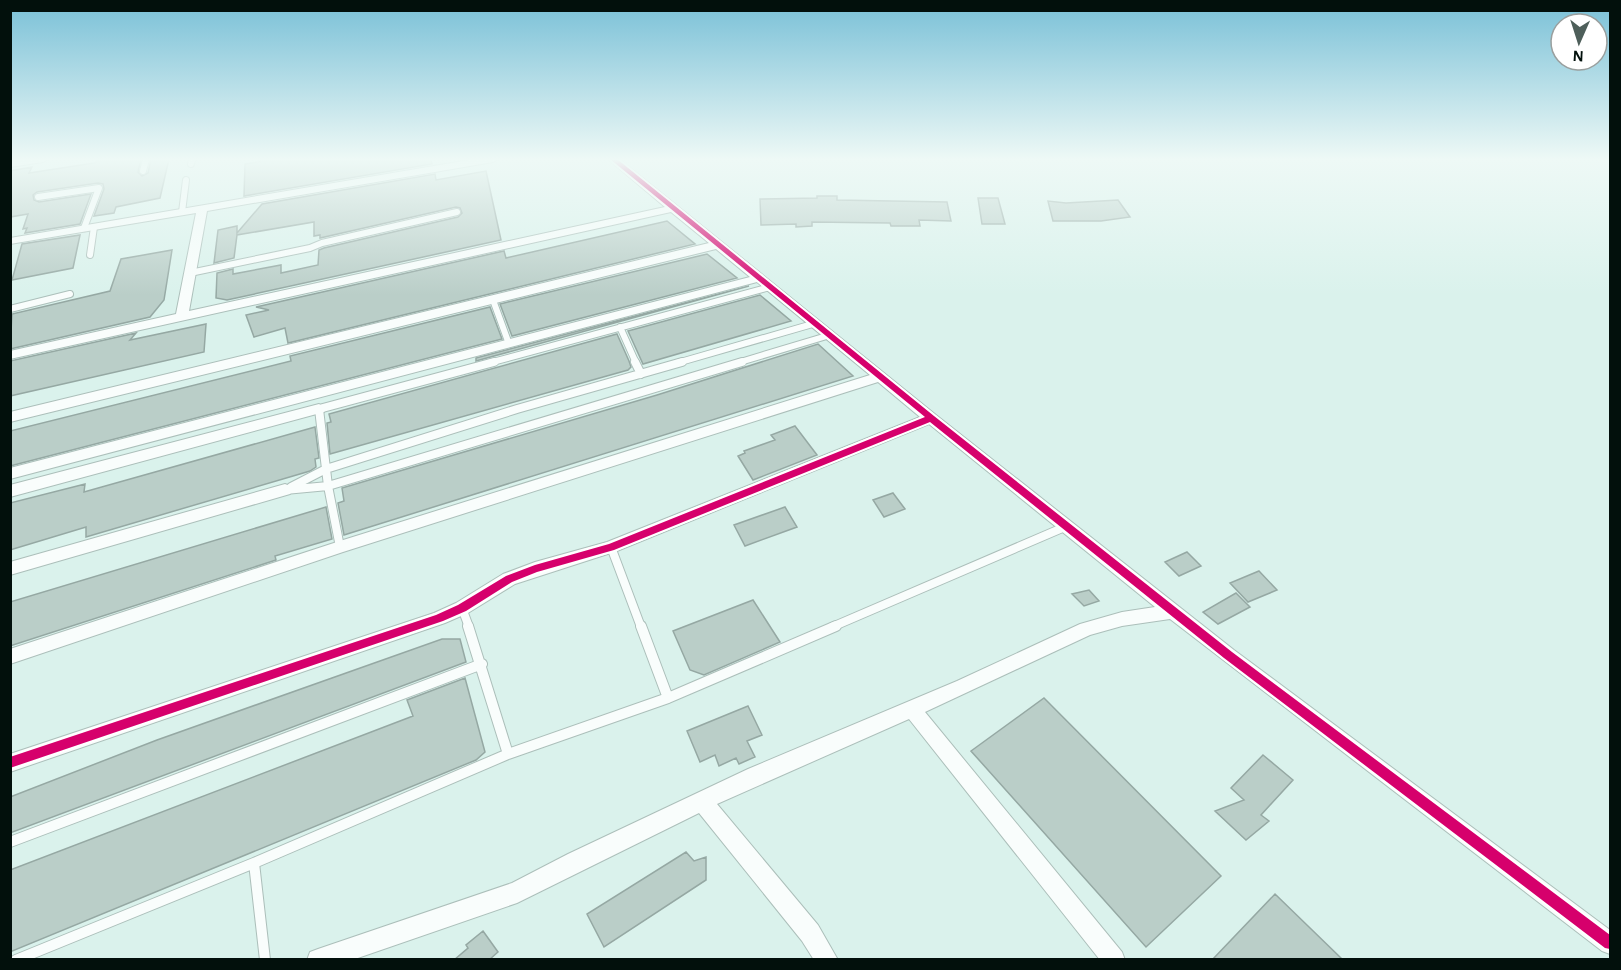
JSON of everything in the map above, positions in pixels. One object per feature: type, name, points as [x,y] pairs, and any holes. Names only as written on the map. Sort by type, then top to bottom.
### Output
[{"type":"street","points":[[11,242],[224,204]]},
{"type":"street","points":[[668,204],[1228,655],[1611,943]]},
{"type":"street","points":[[182,317],[202,208]]},
{"type":"street","points":[[10,355],[673,208]]},
{"type":"street","points":[[10,417],[717,245]]},
{"type":"street","points":[[10,474],[509,344],[764,283]]},
{"type":"street","points":[[10,657],[340,546],[879,376]]},
{"type":"street","points":[[10,491],[319,409]]},
{"type":"street","points":[[10,763],[390,636],[462,608],[518,575],[611,547],[931,418]]},
{"type":"street","points":[[10,569],[285,490]]},
{"type":"street","points":[[318,960],[518,891],[702,801],[1086,629],[1122,619],[1173,611]]},
{"type":"street","points":[[911,708],[1114,960]]},
{"type":"street","points":[[702,801],[810,933],[827,960]]},
{"type":"lane","points":[[90,255],[89,227],[95,204]]},
{"type":"lane","points":[[182,212],[183,204]]},
{"type":"lane","points":[[190,273],[310,248],[322,243],[457,212]]},
{"type":"lane","points":[[340,546],[328,486],[319,409],[620,327],[764,283]]},
{"type":"lane","points":[[10,309],[70,294]]},
{"type":"lane","points":[[493,300],[509,344]]},
{"type":"lane","points":[[285,490],[326,469],[816,323]]},
{"type":"lane","points":[[620,327],[641,374]]},
{"type":"lane","points":[[285,490],[328,486],[830,335]]},
{"type":"lane","points":[[16,960],[254,863],[508,754],[668,698],[1066,526]]},
{"type":"lane","points":[[611,547],[668,698]]},
{"type":"lane","points":[[462,608],[482,664],[508,754]]},
{"type":"lane","points":[[10,842],[482,664]]},
{"type":"lane","points":[[254,863],[265,960]]},
{"type":"building","points":[[10,204],[87,204],[80,224],[25,233],[27,228],[23,229],[28,214],[10,217]]},
{"type":"building","points":[[98,204],[129,204],[116,207],[114,213],[94,216]]},
{"type":"building","points":[[262,204],[493,204],[501,240],[227,300],[216,298],[217,273],[233,269],[233,274],[281,265],[281,273],[318,265],[319,250],[324,248],[458,217],[462,213],[460,208],[456,207],[320,238],[320,235],[314,236],[314,222],[237,235],[234,258],[214,263],[218,230],[237,226],[237,233]]},
{"type":"building","points":[[760,204],[947,204],[951,221],[919,220],[920,226],[891,226],[890,223],[812,222],[812,226],[796,227],[796,224],[761,225]]},
{"type":"building","points":[[979,204],[1000,204],[1005,224],[982,224]]},
{"type":"building","points":[[1049,204],[1121,204],[1130,217],[1101,221],[1053,221]]},
{"type":"building","points":[[667,221],[695,244],[288,343],[285,328],[254,337],[246,315],[269,310],[256,307],[504,251],[506,258]]},
{"type":"building","points":[[80,235],[73,268],[12,280],[22,244]]},
{"type":"building","points":[[172,250],[164,300],[150,317],[10,349],[12,314],[110,291],[121,259]]},
{"type":"building","points":[[707,254],[737,278],[512,336],[500,304]]},
{"type":"building","points":[[749,286],[494,356],[476,361],[476,358]]},
{"type":"building","points":[[760,295],[791,321],[643,364],[628,331]]},
{"type":"building","points":[[490,307],[502,339],[10,466],[10,431],[291,361],[290,356]]},
{"type":"building","points":[[206,324],[204,352],[10,396],[10,361],[136,333],[130,340]]},
{"type":"building","points":[[617,334],[631,367],[628,370],[330,454],[327,423],[331,422],[329,414]]},
{"type":"building","points":[[818,344],[853,376],[344,535],[338,503],[344,501],[342,488],[657,395]]},
{"type":"building","points":[[795,426],[817,455],[753,480],[738,456],[745,453],[744,451],[775,440],[771,435]]},
{"type":"building","points":[[315,427],[319,458],[315,459],[316,467],[310,471],[86,537],[86,527],[10,550],[10,503],[85,484],[84,492]]},
{"type":"building","points":[[893,493],[905,509],[884,517],[873,500]]},
{"type":"building","points":[[326,507],[332,539],[275,556],[276,560],[10,646],[10,602]]},
{"type":"building","points":[[785,507],[797,527],[745,546],[734,525]]},
{"type":"building","points":[[1187,552],[1201,566],[1179,576],[1165,562]]},
{"type":"building","points":[[1259,571],[1277,590],[1248,602],[1230,583]]},
{"type":"building","points":[[1089,590],[1099,601],[1084,606],[1072,594]]},
{"type":"building","points":[[1236,593],[1250,607],[1218,624],[1203,612]]},
{"type":"building","points":[[753,600],[780,642],[704,675],[690,670],[673,631]]},
{"type":"building","points":[[442,639],[460,639],[466,662],[10,833],[10,797],[157,740]]},
{"type":"building","points":[[465,678],[485,752],[476,760],[10,952],[10,870],[413,716],[407,700]]},
{"type":"building","points":[[1044,698],[1221,876],[1146,947],[971,751]]},
{"type":"building","points":[[748,706],[762,735],[747,741],[755,757],[739,764],[736,758],[719,766],[715,755],[700,762],[687,731]]},
{"type":"building","points":[[1263,755],[1293,780],[1261,815],[1269,821],[1246,840],[1215,811],[1244,800],[1231,788]]},
{"type":"building","points":[[686,852],[694,861],[706,857],[706,880],[604,947],[587,914]]},
{"type":"building","points":[[1275,894],[1343,960],[1212,960]]},
{"type":"building","points":[[483,931],[498,952],[489,960],[454,960],[468,948],[466,945]]},
{"type":"cycle path","points":[[669,204],[1228,655],[1610,943]]},
{"type":"cycle path","points":[[10,763],[439,618],[462,608],[509,579],[611,547],[931,418]]}]
